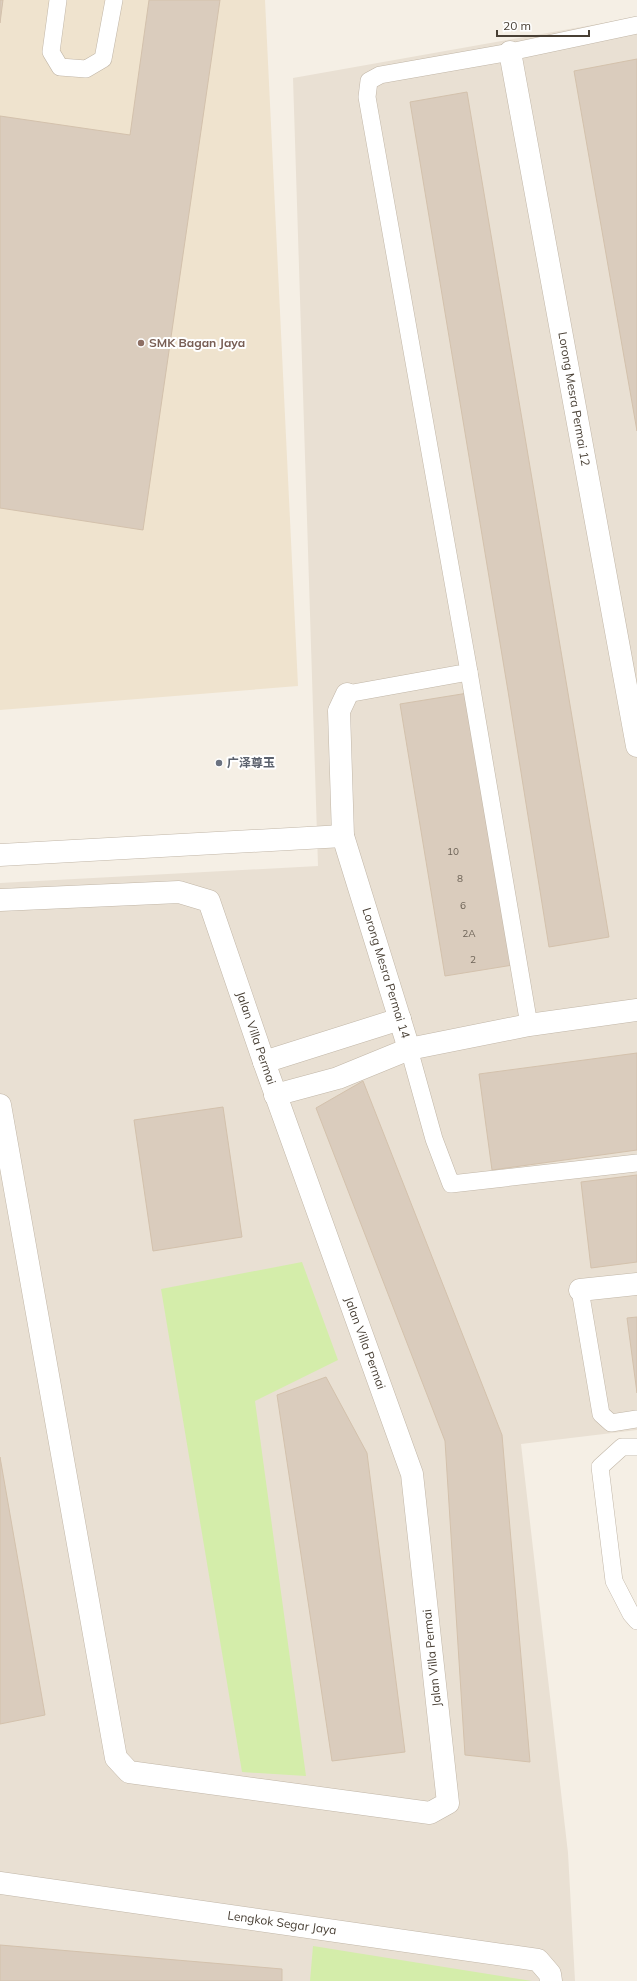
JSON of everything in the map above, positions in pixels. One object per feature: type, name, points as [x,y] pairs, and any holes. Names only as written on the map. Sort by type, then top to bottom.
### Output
[{"type":"street","name":"Lorong Mesra Permai 12","points":[[510,52],[637,746]]},
{"type":"street","name":"Lorong Mesra Permai 14","points":[[347,694],[339,711],[343,836],[409,1049],[529,1025],[637,1010]]},
{"type":"street","points":[[0,855],[343,836]]},
{"type":"street","name":"Jalan Villa Permai","points":[[0,900],[179,892],[209,901],[275,1095],[412,1474],[448,1803],[430,1813],[414,1811],[130,1772],[116,1758],[0,1105]]},
{"type":"street","points":[[264,1062],[400,1019]]},
{"type":"street","points":[[275,1095],[338,1078],[409,1049]]},
{"type":"street","points":[[580,1290],[637,1284]]},
{"type":"street","name":"Lengkok Segar Jaya","points":[[0,1883],[538,1960],[550,1974],[551,1981]]},
{"type":"lane","points":[[58,0],[51,52],[60,67],[86,69],[103,59],[114,0]]},
{"type":"lane","points":[[529,1025],[469,672],[367,97],[369,81],[380,75],[510,52],[637,25]]},
{"type":"lane","points":[[347,694],[469,672]]},
{"type":"lane","points":[[409,1049],[434,1139],[451,1184],[637,1163]]},
{"type":"lane","points":[[580,1290],[601,1414],[611,1423],[637,1419]]},
{"type":"lane","points":[[637,1447],[622,1448],[600,1467],[614,1581],[631,1614],[637,1621]]},
{"type":"shaded area","name":"SMK Bagan Jaya","points":[[0,0],[265,0],[298,686],[0,710]]},
{"type":"shaded area","points":[[637,17],[637,1430],[521,1444],[568,1853],[575,1981],[0,1981],[0,883],[318,866],[293,78]]},
{"type":"green space","points":[[302,1262],[338,1360],[255,1401],[306,1776],[242,1772],[161,1289]]},
{"type":"green space","points":[[313,1946],[532,1981],[310,1981]]},
{"type":"building","points":[[0,0],[3,0],[0,23]]},
{"type":"building","points":[[149,0],[220,0],[143,530],[0,508],[0,116],[130,135]]},
{"type":"building","points":[[637,59],[637,431],[574,71]]},
{"type":"building","points":[[467,92],[609,937],[549,947],[410,102]]},
{"type":"building","points":[[468,693],[513,965],[445,976],[400,704]]},
{"type":"building","points":[[637,1053],[637,1150],[492,1170],[479,1074]]},
{"type":"building","points":[[363,1081],[502,1435],[530,1762],[465,1755],[445,1441],[316,1108]]},
{"type":"building","points":[[223,1107],[242,1237],[153,1251],[134,1120]]},
{"type":"building","points":[[637,1175],[637,1262],[591,1268],[581,1182]]},
{"type":"building","points":[[637,1317],[637,1393],[627,1318]]},
{"type":"building","points":[[326,1377],[367,1453],[405,1752],[332,1761],[277,1395]]},
{"type":"building","points":[[0,1457],[45,1715],[0,1724]]},
{"type":"building","points":[[0,1945],[282,1969],[282,1981],[0,1981]]},
{"type":"place","name":"SMK Bagan Jaya","points":[[141,343]]},
{"type":"place","name":"广泽尊玉","points":[[219,763]]}]
